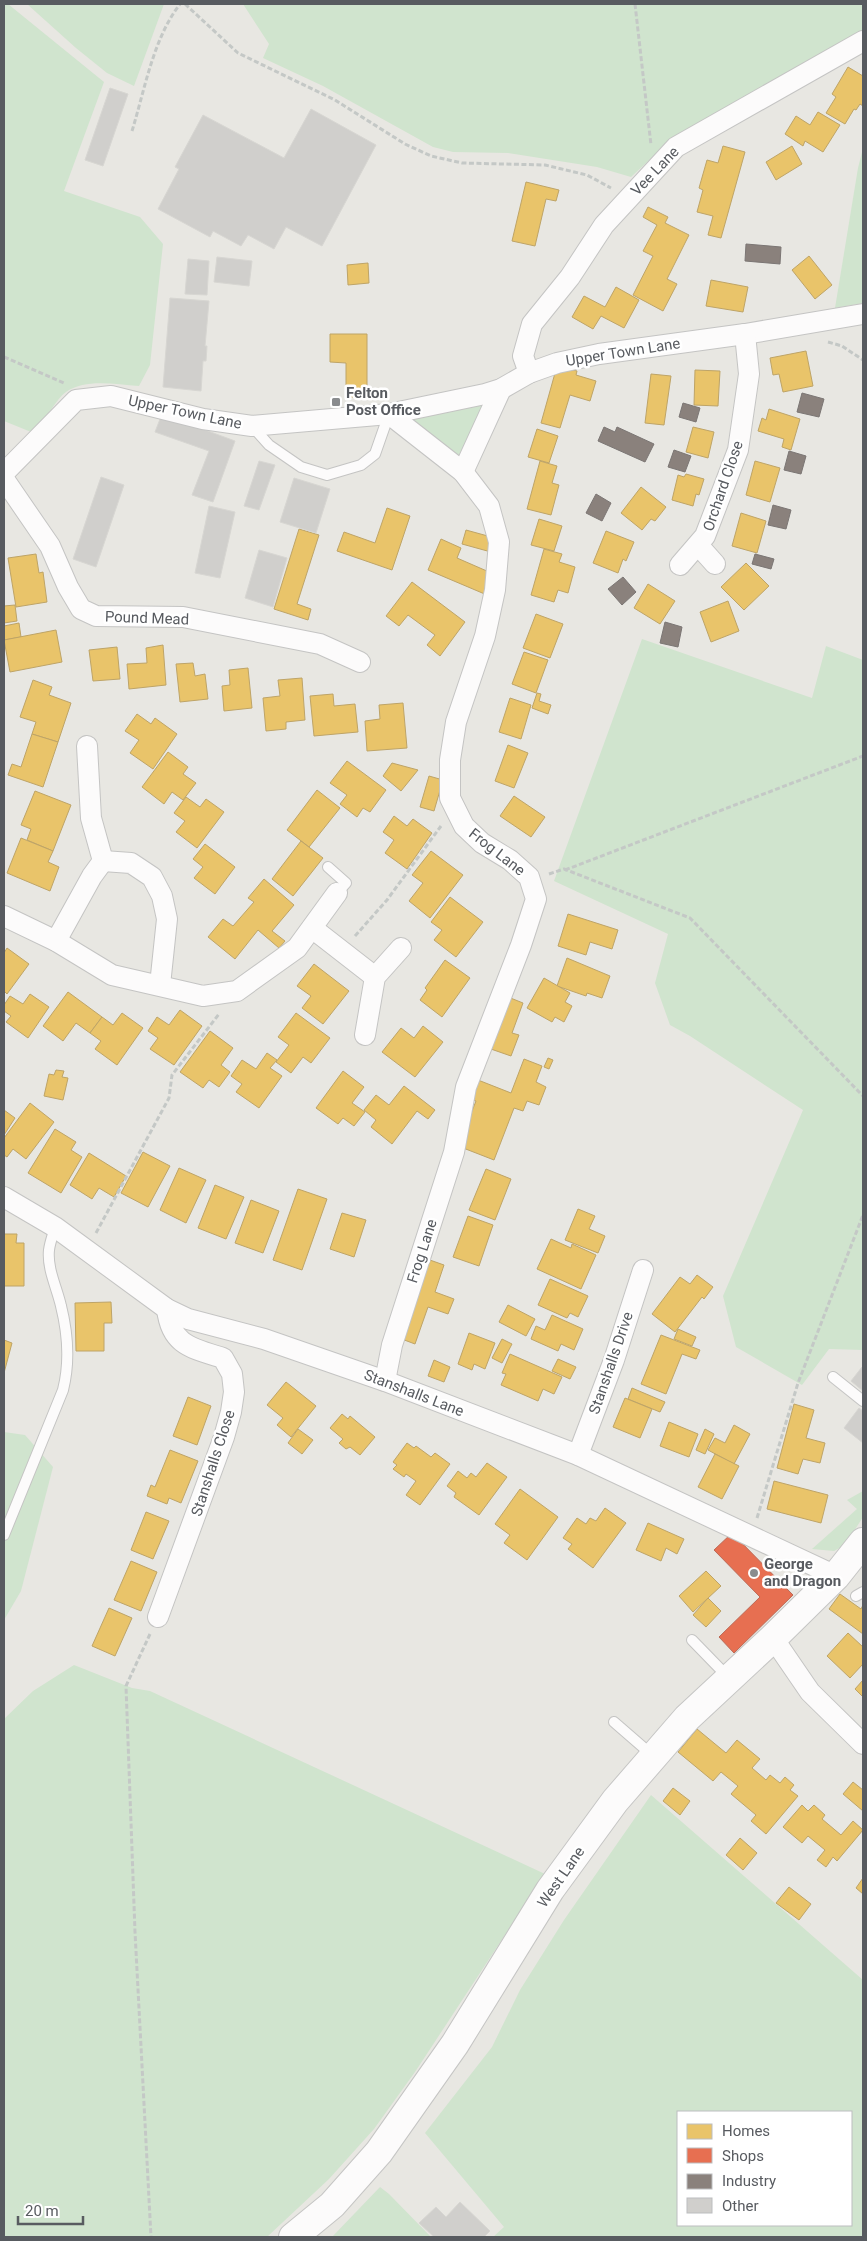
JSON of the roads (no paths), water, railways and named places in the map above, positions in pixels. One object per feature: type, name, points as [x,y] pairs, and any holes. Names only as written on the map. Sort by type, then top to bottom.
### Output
[{"type":"street","name":"Vee Lane","points":[[529,373],[523,356],[532,324],[570,277],[604,225],[676,147],[863,41]]},
{"type":"street","name":"Upper Town Lane","points":[[4,473],[49,430],[76,400],[111,396],[203,419],[252,426],[389,414],[485,394],[501,389],[529,373],[557,363],[599,354],[745,334],[863,314]]},
{"type":"street","name":"Orchard Close","points":[[680,565],[705,536],[738,450],[749,374],[745,334]]},
{"type":"street","points":[[463,472],[501,389]]},
{"type":"street","name":"Frog Lane","points":[[385,1381],[392,1345],[454,1152],[466,1087],[521,945],[536,899],[529,878],[510,860],[482,843],[464,826],[450,798],[450,760],[456,722],[487,627],[495,590],[499,542],[489,506],[463,472],[389,414]]},
{"type":"street","name":"Pound Mead","points":[[4,479],[50,546],[68,587],[80,608],[96,616],[183,617],[320,644],[360,662]]},
{"type":"street","name":"Orchard Close","points":[[698,545],[715,564]]},
{"type":"street","points":[[87,746],[91,818],[103,861]]},
{"type":"street","points":[[56,941],[92,876],[103,861]]},
{"type":"street","points":[[103,861],[131,863],[152,878],[162,896],[167,919],[160,986]]},
{"type":"street","points":[[4,916],[56,941],[112,975],[203,996],[237,991],[296,948],[337,893]]},
{"type":"street","points":[[312,928],[374,977]]},
{"type":"street","points":[[365,1035],[374,977],[401,948]]},
{"type":"street","name":"Stanshalls Lane","points":[[4,1197],[55,1227],[166,1308],[188,1319],[264,1339],[385,1381],[578,1455],[836,1576]]},
{"type":"street","name":"Stanshalls Drive","points":[[578,1455],[614,1360],[642,1270]]},
{"type":"street","name":"Stanshalls Close","points":[[158,1617],[224,1437],[234,1392],[232,1374],[223,1358],[184,1344],[169,1325],[166,1308]]},
{"type":"street","name":"West Lane","points":[[294,2237],[332,2205],[379,2152],[455,2044],[550,1890],[615,1801],[687,1718],[836,1576],[863,1542]]},
{"type":"street","points":[[773,1638],[810,1692],[863,1744]]},
{"type":"lane","points":[[252,426],[269,445],[301,467],[327,475],[361,465],[375,454],[389,414]]},
{"type":"lane","points":[[328,868],[346,883],[337,893]]},
{"type":"lane","points":[[4,1535],[63,1390],[68,1371],[67,1339],[61,1306],[52,1275],[49,1251],[55,1227]]},
{"type":"lane","points":[[833,1377],[863,1401]]},
{"type":"lane","points":[[692,1640],[729,1678]]},
{"type":"lane","points":[[614,1722],[653,1755]]},
{"type":"place","name":"Felton Post Office","points":[[336,402]]},
{"type":"place","name":"George and Dragon","points":[[754,1573]]}]
